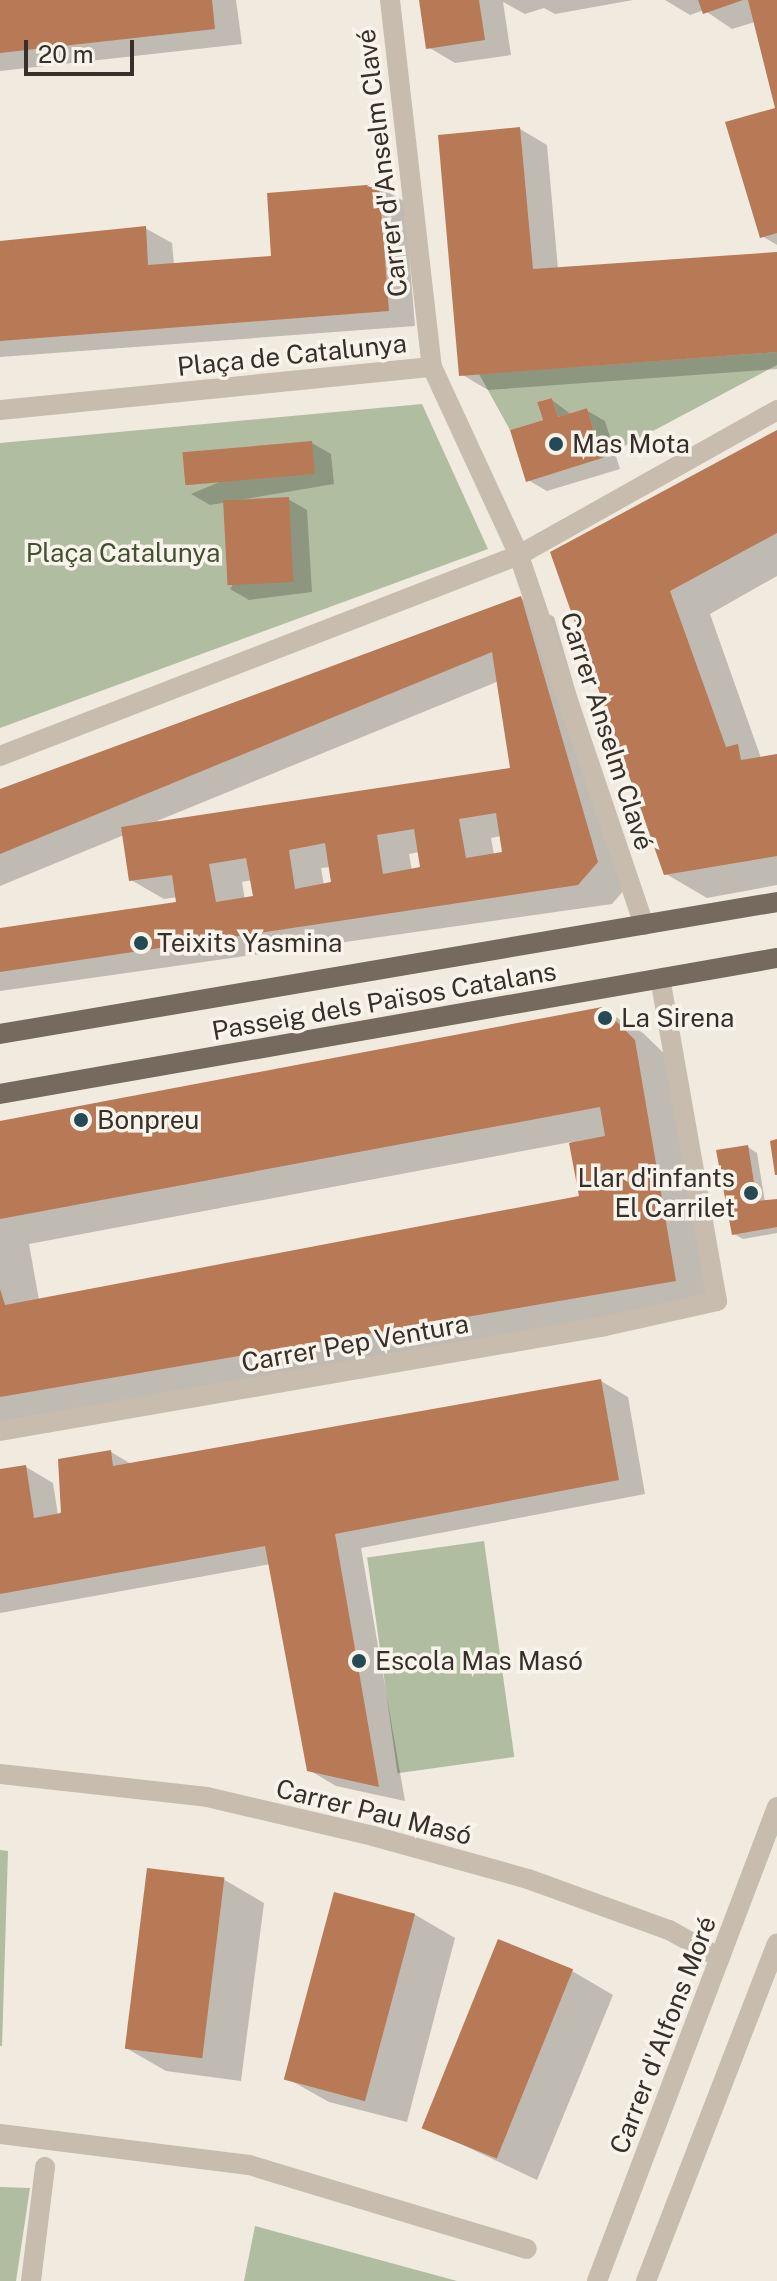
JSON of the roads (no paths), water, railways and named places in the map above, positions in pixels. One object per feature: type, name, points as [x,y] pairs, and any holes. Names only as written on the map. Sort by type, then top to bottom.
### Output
[{"type":"main road","points":[[0,1034],[777,902]]},
{"type":"main road","name":"Passeig dels Països Catalans","points":[[0,1094],[777,958]]},
{"type":"street","name":"Carrer d'Anselm Clavé","points":[[390,0],[432,367]]},
{"type":"street","name":"Plaça de Catalunya","points":[[0,410],[432,367],[519,555]]},
{"type":"street","points":[[0,756],[519,555],[777,410]]},
{"type":"street","name":"Carrer Anselm Clavé","points":[[519,555],[644,925]]},
{"type":"street","name":"Carrer Pep Ventura","points":[[0,1431],[601,1327],[717,1301],[660,979]]},
{"type":"street","name":"Carrer Pau Masó","points":[[0,1774],[207,1797],[373,1836],[528,1879],[669,1930],[720,1958]]},
{"type":"street","name":"Carrer d'Alfons Moré","points":[[597,2281],[777,1807]]},
{"type":"street","points":[[646,2281],[770,1984],[777,1943]]},
{"type":"street","points":[[0,2134],[249,2165],[527,2249]]},
{"type":"street","points":[[31,2281],[45,2167]]},
{"type":"place","name":"Mas Mota","points":[[556,444]]},
{"type":"place","name":"Teixits Yasmina","points":[[141,943]]},
{"type":"place","name":"La Sirena","points":[[605,1018]]},
{"type":"place","name":"Bonpreu","points":[[81,1120]]},
{"type":"place","name":"Llar d'infants El Carrilet","points":[[751,1193]]},
{"type":"place","name":"Escola Mas Masó","points":[[359,1661]]},
{"type":"park label","name":"Plaça Catalunya","points":[[123,553]]}]
